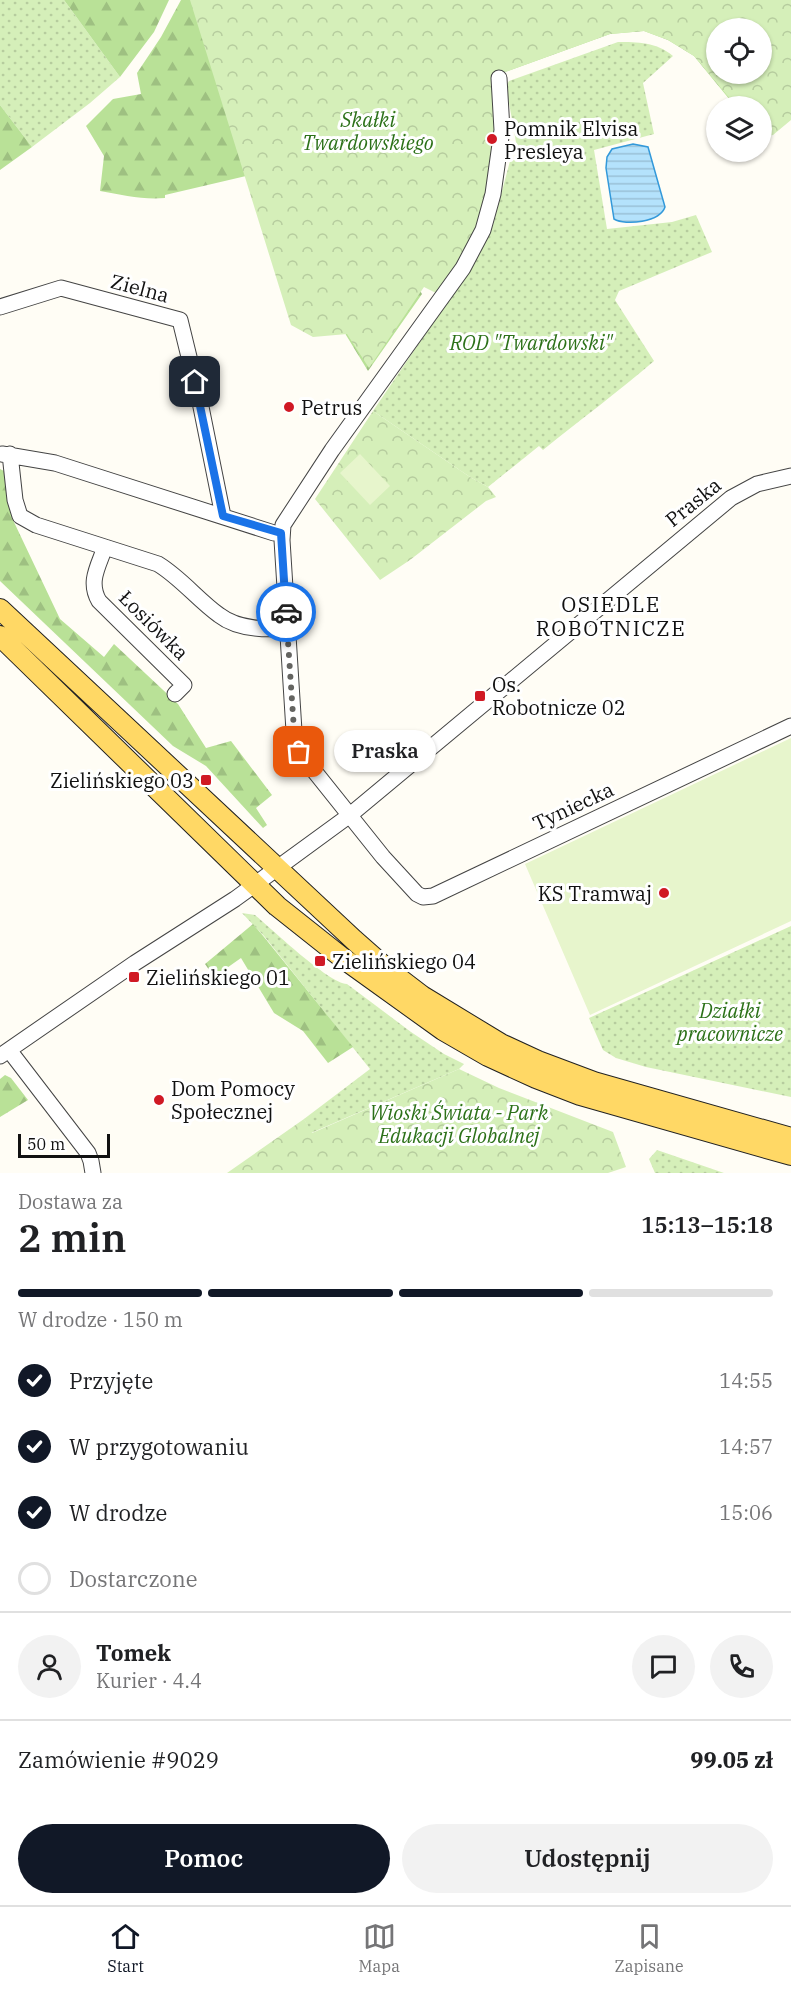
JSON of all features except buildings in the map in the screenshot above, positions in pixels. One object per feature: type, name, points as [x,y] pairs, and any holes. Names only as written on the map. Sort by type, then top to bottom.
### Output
[{"type":"main road","points":[[0,609],[276,869],[402,981],[448,1013],[501,1044],[594,1082],[791,1138]]},
{"type":"main road","points":[[0,636],[301,926],[443,1030],[488,1056],[580,1095],[791,1155]]},
{"type":"street","points":[[350,814],[299,752],[297,746],[281,533],[283,525],[332,450],[463,268],[483,230],[493,194],[502,130],[500,78]]},
{"type":"street","name":"Zielna","points":[[0,308],[61,288],[180,320],[200,402],[223,516]]},
{"type":"street","points":[[281,533],[56,463],[5,454],[20,516],[36,525],[158,564],[168,570],[220,617],[254,628],[287,628]]},
{"type":"street","name":"Praska","points":[[4,1053],[255,884],[350,814],[731,498],[757,484],[791,476]]},
{"type":"street","name":"Łosiówka","points":[[105,547],[93,581],[94,592],[99,601],[184,685],[175,694]]},
{"type":"street","name":"Tyniecka","points":[[350,814],[417,894],[423,897],[434,896],[791,726]]},
{"type":"street","points":[[4,1053],[88,1153],[93,1173]]},
{"type":"green space","points":[[0,0],[64,0],[120,77],[32,147],[0,105]]},
{"type":"green space","points":[[64,0],[169,0],[154,32],[120,77]]},
{"type":"green space","name":"Skałki Twardowskiego","points":[[181,0],[791,0],[772,53],[772,18],[706,18],[706,71],[694,56],[668,40],[644,31],[610,34],[497,75],[412,278],[422,294],[368,371],[346,335],[310,235],[264,233],[246,176],[165,195],[165,198],[141,198],[100,191],[104,156],[86,126],[113,99],[141,94],[137,73],[161,37]]},
{"type":"green space","name":"Skałki Twardowskiego","points":[[190,0],[791,0],[791,120],[773,135],[772,96],[728,96],[718,84],[772,84],[772,18],[706,18],[706,70],[694,56],[668,40],[644,31],[610,34],[497,75],[500,116],[489,194],[466,255],[436,293],[424,287],[369,368],[347,334],[313,337],[291,325]]},
{"type":"green space","name":"ROD \"Twardowski\"","points":[[618,42],[654,45],[673,56],[643,83],[654,134],[594,150],[607,229],[672,222],[696,215],[712,252],[619,291],[615,300],[654,361],[543,450],[539,446],[488,487],[373,411],[445,305],[493,225],[510,161],[519,159],[506,86],[509,81]]},
{"type":"green space","name":"Skałki Twardowskiego","points":[[717,84],[761,84],[759,90],[742,96],[727,96]]},
{"type":"green space","points":[[0,105],[32,147],[0,170]]},
{"type":"green space","points":[[373,411],[488,487],[496,497],[486,501],[410,560],[380,580],[315,499]]},
{"type":"green space","points":[[360,454],[390,486],[370,505],[340,473]]},
{"type":"green space","points":[[0,469],[4,471],[13,520],[60,619],[104,657],[114,644],[178,704],[206,748],[231,741],[272,795],[256,808],[267,825],[263,828],[206,766],[173,746],[0,581]]},
{"type":"green space","name":"KS Tramwaj","points":[[791,738],[791,921],[590,1015],[525,864]]},
{"type":"green space","points":[[242,913],[255,915],[327,975],[347,984],[411,1032],[464,1064],[459,1069],[311,1133],[304,1119],[370,1069],[264,936]]},
{"type":"green space","points":[[253,924],[353,1047],[328,1063],[303,1031],[274,1013],[241,958],[214,977],[205,964]]},
{"type":"green space","name":"Działki pracownicze","points":[[791,926],[791,1097],[646,1067],[616,1058],[603,1050],[589,1018]]},
{"type":"green space","name":"Wioski Świata - Park Edukacji Globalnej","points":[[459,1069],[499,1088],[613,1132],[626,1167],[608,1173],[227,1173],[304,1119],[312,1133]]},
{"type":"green space","points":[[5,1075],[11,1078],[28,1100],[0,1117],[0,1079]]},
{"type":"green space","points":[[657,1150],[724,1173],[655,1173],[649,1159]]},
{"type":"water","points":[[633,144],[648,147],[665,207],[657,216],[650,219],[626,222],[614,219],[606,168],[607,157],[612,149]]},
{"type":"way so far","points":[[286,612],[294,730],[299,752]]},
{"type":"place","name":"Pomnik Elvisa Presleya","points":[[492,139]]},
{"type":"place","name":"Petrus","points":[[289,407]]},
{"type":"place","name":"Os. Robotnicze 02","points":[[480,696]]},
{"type":"place","name":"Praska","points":[[299,752]]},
{"type":"place","name":"Zielińskiego 03","points":[[206,780]]},
{"type":"place","name":"KS Tramwaj","points":[[664,893]]},
{"type":"place","name":"Zielińskiego 04","points":[[320,961]]},
{"type":"place","name":"Zielińskiego 01","points":[[134,977]]},
{"type":"place","name":"Dom Pomocy Społecznej","points":[[159,1100]]},
{"type":"district","name":"OSIEDLE ROBOTNICZE","points":[[611,616]]},
{"type":"route","points":[[195,382],[223,516],[274,533],[281,533],[286,612]]}]
